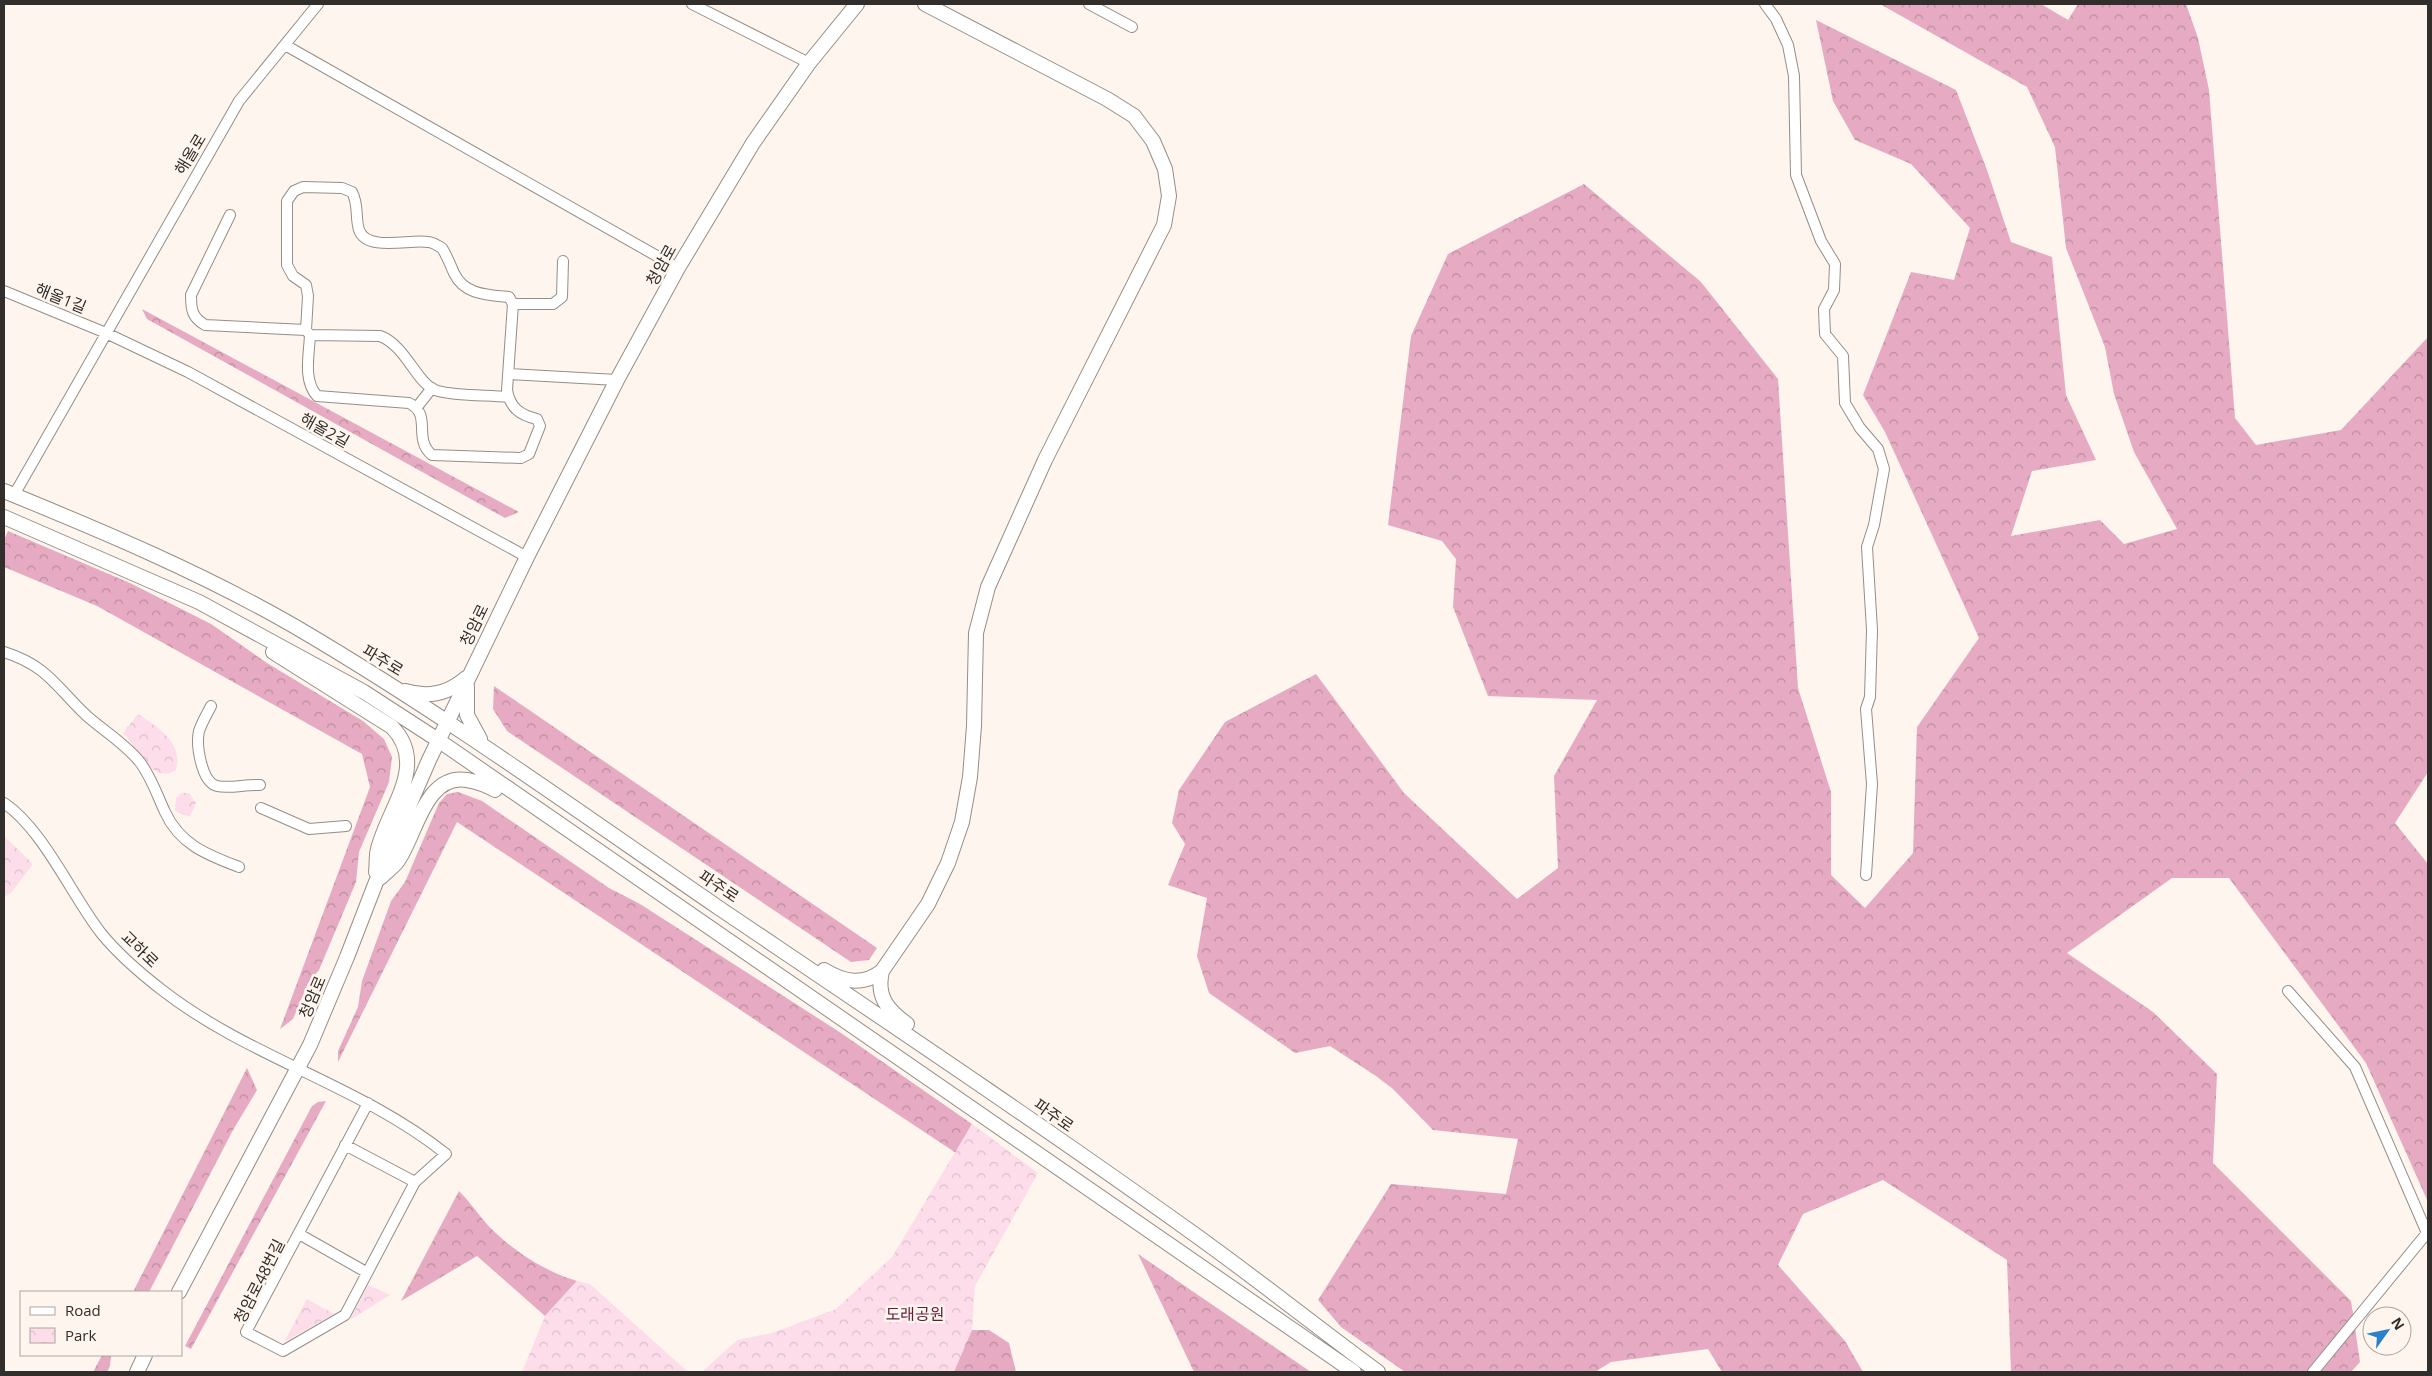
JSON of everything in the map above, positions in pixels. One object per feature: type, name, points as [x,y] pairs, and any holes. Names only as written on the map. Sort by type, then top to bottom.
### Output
[{"type":"main road","name":"청암로","points":[[180,1291],[298,1069],[438,740],[527,557],[617,380],[678,268],[753,142],[809,63],[856,4]]},
{"type":"main road","points":[[794,958],[815,964],[834,976],[847,981],[872,978],[882,971],[928,904],[948,863],[962,822],[970,777],[974,726],[976,633],[988,588],[1045,460],[1164,225],[1169,196],[1165,169],[1154,140],[1134,116],[1107,99],[925,4]]},
{"type":"main road","name":"파주로","points":[[9,493],[183,568],[292,624],[448,720],[956,1068],[1190,1231],[1378,1372]]},
{"type":"main road","points":[[4,517],[199,602],[364,692],[438,740],[1354,1372]]},
{"type":"main road","points":[[242,626],[272,652],[392,727],[400,736],[408,754],[406,775],[377,850],[376,882]]},
{"type":"main road","points":[[392,686],[414,693],[430,694],[445,692],[469,676]]},
{"type":"main road","points":[[469,676],[466,702],[467,715],[472,728],[480,740],[494,752]]},
{"type":"main road","points":[[376,882],[397,862],[424,808],[438,787],[447,781],[461,779],[483,783],[564,836],[623,869]]},
{"type":"main road","points":[[882,971],[879,984],[882,999],[892,1013],[942,1048],[956,1068]]},
{"type":"main road","points":[[136,1372],[144,1356]]},
{"type":"street","name":"해올로","points":[[9,493],[106,333],[239,101],[318,4]]},
{"type":"street","points":[[692,4],[809,63]]},
{"type":"street","points":[[1089,4],[1132,27]]},
{"type":"street","points":[[1765,4],[1776,19],[1788,45],[1794,76],[1796,175],[1821,241],[1835,264],[1834,290],[1824,309],[1825,334],[1843,356],[1845,403],[1860,428],[1878,449],[1884,469],[1874,525],[1867,547],[1872,630],[1870,697],[1866,709],[1872,784],[1866,875]]},
{"type":"street","points":[[285,45],[678,268]]},
{"type":"street","points":[[303,187],[342,188],[352,192],[357,201],[360,230],[366,239],[375,242],[429,242],[442,248],[455,275],[467,288],[478,294],[509,297],[513,304],[508,396],[509,402],[521,415],[537,419],[540,426],[529,454],[521,458],[432,455],[424,449],[421,438],[422,417],[417,407],[409,403],[317,396],[311,389],[308,378],[308,296],[306,285],[293,276],[287,265],[287,201],[294,191],[303,187]]},
{"type":"street","points":[[230,215],[191,295],[191,309],[195,318],[205,324],[380,336],[399,348],[427,385],[437,391],[508,396]]},
{"type":"street","points":[[513,304],[553,304],[562,298],[563,261]]},
{"type":"street","name":"해올1길","points":[[4,291],[106,333]]},
{"type":"street","name":"해올2길","points":[[106,333],[188,372],[527,557]]},
{"type":"street","points":[[509,374],[617,380]]},
{"type":"street","points":[[417,407],[432,388]]},
{"type":"street","points":[[4,652],[42,669],[87,716],[113,736],[140,762],[166,814],[181,837],[201,852],[239,867]]},
{"type":"street","points":[[211,706],[199,732],[205,777],[211,783],[219,786],[260,785]]},
{"type":"street","name":"교하로","points":[[4,803],[42,845],[101,932],[129,962],[175,1000],[228,1035],[298,1069]]},
{"type":"street","points":[[261,808],[309,829],[346,826]]},
{"type":"street","points":[[2288,991],[2355,1067],[2427,1233],[2313,1372]]},
{"type":"street","name":"청암로48번길","points":[[298,1069],[368,1103],[426,1138],[446,1154],[415,1182],[345,1315],[283,1350],[246,1332],[300,1234],[368,1103]]},
{"type":"street","points":[[345,1145],[415,1182]]},
{"type":"street","name":"청암로48번길","points":[[300,1234],[366,1272]]},
{"type":"green space","points":[[1880,4],[2041,4],[2068,20],[2078,4],[2186,4],[2198,38],[2209,90],[2235,418],[2256,445],[2341,430],[2428,337],[2428,772],[2395,823],[2428,864],[2428,1202],[2366,1063],[2229,878],[2172,878],[2067,953],[2153,1012],[2217,1074],[2213,1163],[2351,1301],[2360,1362],[2351,1372],[2011,1372],[2007,1260],[1883,1180],[1803,1214],[1778,1265],[1845,1341],[1863,1372],[1722,1372],[1708,1349],[1611,1362],[1595,1372],[1405,1372],[1341,1327],[1318,1300],[1391,1184],[1506,1194],[1518,1139],[1433,1130],[1393,1089],[1330,1046],[1295,1053],[1209,993],[1197,956],[1207,898],[1168,885],[1185,844],[1172,823],[1179,790],[1225,722],[1316,674],[1404,793],[1517,899],[1558,868],[1554,776],[1597,700],[1488,696],[1453,607],[1456,559],[1442,541],[1388,525],[1411,336],[1448,254],[1584,184],[1701,282],[1778,379],[1798,688],[1831,792],[1831,875],[1865,908],[1913,853],[1917,727],[1979,638],[1885,432],[1863,395],[1911,272],[1954,280],[1970,228],[1911,164],[1855,140],[1833,101],[1816,20],[1956,90],[1987,170],[2011,242],[2052,257],[2066,395],[2096,460],[2032,471],[2011,536],[2100,520],[2124,544],[2177,529],[2134,452],[2114,394],[2105,347],[2066,248],[2055,147],[2027,87]]},
{"type":"green space","points":[[142,309],[519,512],[505,518],[147,319]]},
{"type":"green space","points":[[8,531],[130,583],[211,624],[267,663],[363,721],[384,739],[392,757],[389,782],[359,852],[356,882],[319,970],[308,983],[293,1019],[280,1029],[370,787],[362,754],[97,606],[4,567],[4,540]]},
{"type":"green space","points":[[494,686],[877,948],[869,960],[851,962],[507,731],[493,709]]},
{"type":"green space","points":[[138,714],[161,730],[173,744],[176,751],[176,770],[168,774],[160,773],[153,769],[146,763],[123,733]]},
{"type":"green space","points":[[458,792],[482,801],[609,888],[640,904],[841,1033],[972,1124],[956,1153],[457,822],[338,1062],[338,1051],[358,1007],[362,981],[391,901],[405,882],[439,803],[447,794]]},
{"type":"green space","points":[[182,793],[189,793],[196,803],[190,817],[175,811],[176,798]]},
{"type":"green space","points":[[4,836],[33,864],[11,893],[4,897]]},
{"type":"green space","points":[[247,1068],[257,1090],[233,1130],[150,1291],[134,1291]]},
{"type":"green space","points":[[326,1101],[191,1349],[185,1346],[312,1106],[318,1102]]},
{"type":"green space","name":"도래공원","points":[[972,1124],[1038,1173],[975,1286],[972,1330],[954,1372],[702,1372],[737,1340],[772,1333],[836,1309],[892,1257]]},
{"type":"green space","points":[[459,1191],[493,1231],[515,1249],[539,1265],[577,1281],[545,1316],[477,1256],[401,1301]]},
{"type":"green space","points":[[1138,1254],[1311,1372],[1194,1372]]},
{"type":"green space","points":[[577,1281],[590,1284],[688,1372],[522,1372],[545,1316]]},
{"type":"green space","points":[[368,1285],[390,1295],[350,1320]]},
{"type":"green space","points":[[307,1299],[334,1314],[284,1342]]},
{"type":"green space","points":[[972,1330],[989,1330],[1009,1343],[1016,1372],[882,1372]]},
{"type":"green space","points":[[101,1356],[111,1356],[107,1372],[93,1372]]}]
